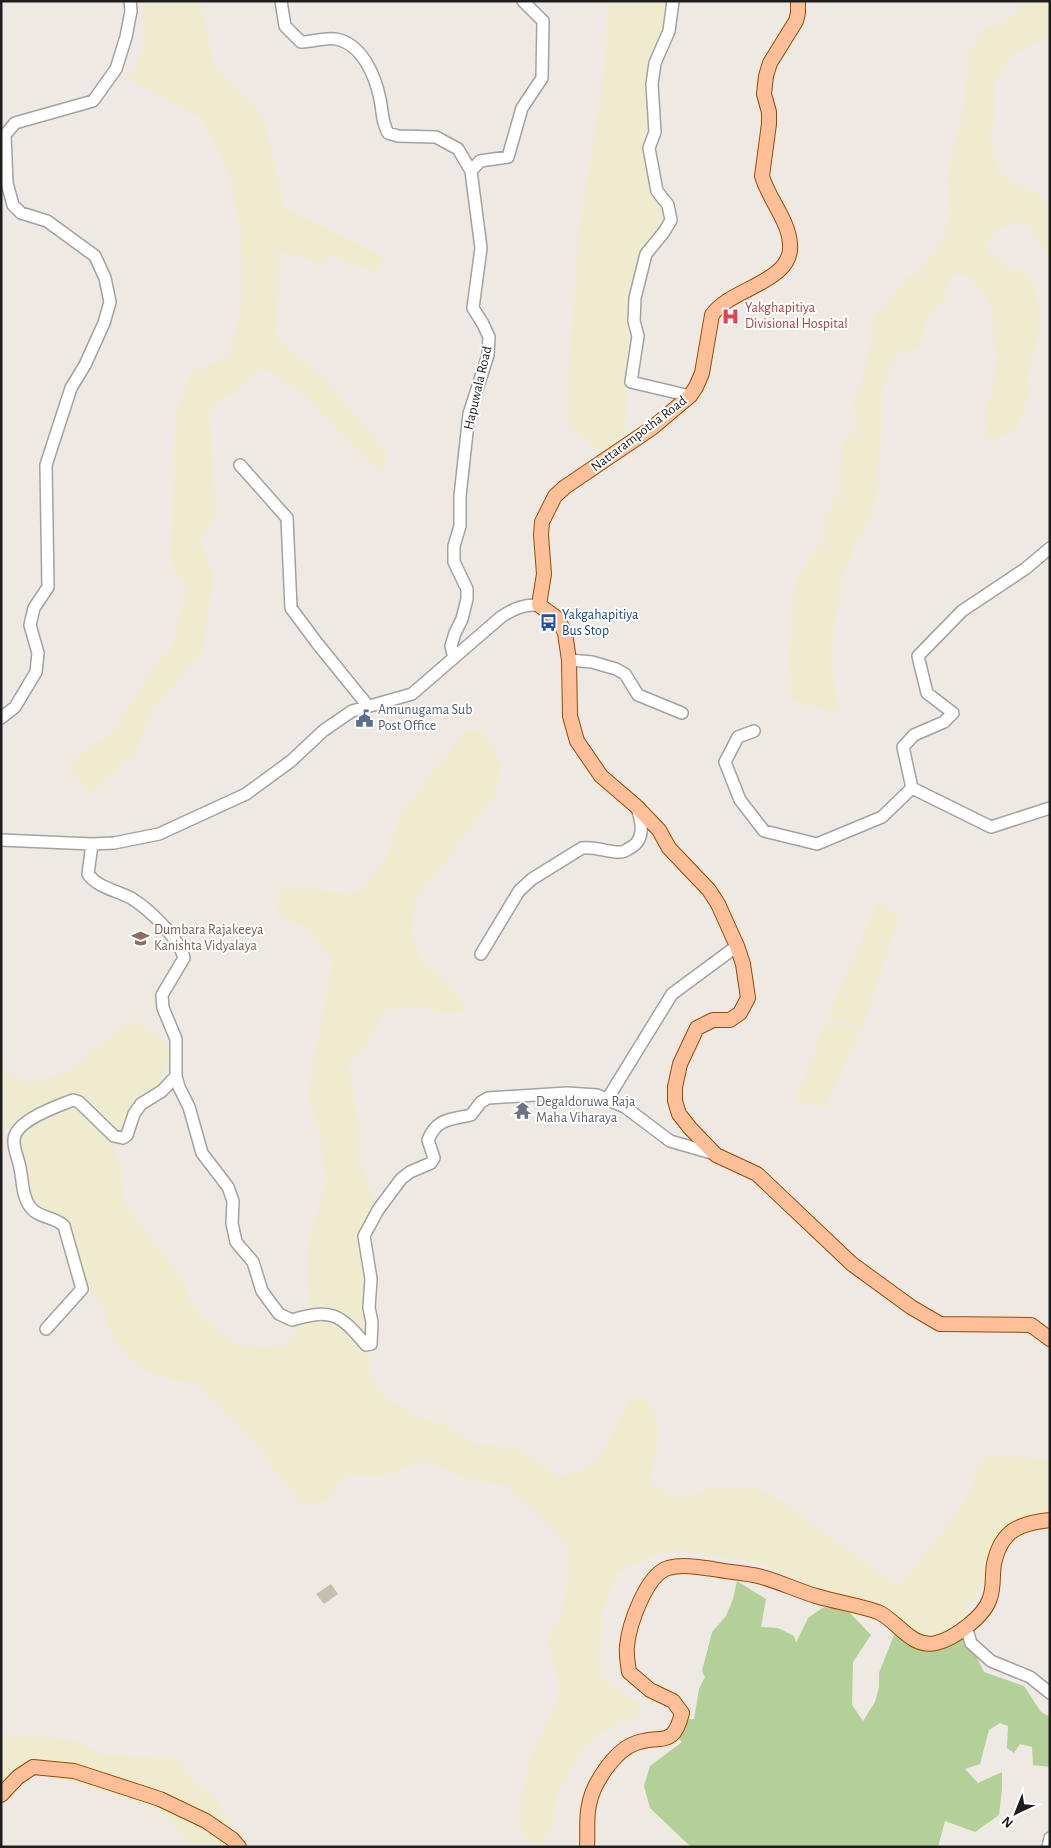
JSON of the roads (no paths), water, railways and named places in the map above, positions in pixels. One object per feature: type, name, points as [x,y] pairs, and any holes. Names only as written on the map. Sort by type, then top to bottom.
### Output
[{"type":"main road","name":"Nattarampotha Road","points":[[539,605],[544,574],[542,522],[555,496],[565,487],[652,428],[690,396],[702,373],[712,316],[717,308],[735,295],[776,273],[784,267],[790,255],[790,243],[786,228],[764,184],[762,176],[769,124],[764,86],[770,63],[796,21],[798,1]]},
{"type":"main road","points":[[539,605],[552,613],[565,633],[569,660],[570,716],[577,741],[601,776],[636,806],[659,830],[669,848],[709,890],[718,904],[743,964],[748,998],[747,1003],[740,1014],[730,1020],[713,1020],[697,1028],[680,1064],[674,1101],[680,1114],[690,1128],[716,1155],[757,1174],[852,1264],[911,1308],[940,1324],[1031,1325],[1050,1339]]},
{"type":"main road","points":[[587,1847],[589,1804],[602,1772],[617,1755],[636,1743],[667,1738],[678,1729],[682,1713],[673,1701],[650,1690],[629,1672],[626,1646],[637,1607],[649,1584],[667,1568],[696,1566],[759,1576],[815,1596],[880,1613],[903,1632],[922,1643],[936,1643],[966,1627],[988,1604],[994,1563],[1006,1537],[1024,1524],[1050,1520]]},
{"type":"main road","points":[[1,1795],[18,1777],[33,1767],[74,1772],[160,1799],[206,1821],[232,1839],[239,1847]]},
{"type":"street","points":[[1,718],[16,707],[36,672],[38,653],[30,625],[34,608],[48,587],[46,465],[71,388],[89,356],[104,323],[110,302],[105,278],[95,256],[47,221],[21,214],[13,205],[8,183],[5,135],[15,123],[93,101],[116,69],[132,12],[130,1]]},
{"type":"street","name":"Hapuwala Road","points":[[281,1],[285,26],[300,42],[334,38],[350,45],[363,58],[373,76],[380,100],[383,123],[388,133],[398,136],[436,136],[458,149],[471,171],[481,248],[473,308],[489,337],[488,355],[469,414],[460,496],[460,526],[454,546],[454,562],[467,589],[468,599],[462,619],[450,646],[454,658]]},
{"type":"street","points":[[471,171],[480,161],[508,156],[522,108],[542,78],[543,21],[523,1]]},
{"type":"street","points":[[673,1],[669,31],[655,64],[652,84],[655,132],[650,148],[657,191],[668,205],[671,220],[646,254],[637,290],[634,321],[638,336],[631,382],[690,396]]},
{"type":"street","points":[[240,465],[286,518],[291,608],[317,644],[368,706]]},
{"type":"street","points":[[912,788],[903,747],[914,735],[944,722],[953,714],[927,693],[918,656],[962,611],[1025,570],[1050,548]]},
{"type":"street","points":[[1,840],[92,844],[114,843],[159,834],[246,794],[291,761],[323,731],[352,711],[412,694],[512,610],[525,605],[539,605]]},
{"type":"street","points":[[569,660],[592,662],[616,669],[625,674],[638,695],[682,713]]},
{"type":"street","points":[[754,731],[738,737],[725,762],[740,800],[764,831],[817,844],[882,817],[912,788]]},
{"type":"street","points":[[912,788],[991,827],[1050,808]]},
{"type":"street","points":[[481,954],[519,891],[532,879],[582,848],[590,847],[622,852],[634,846],[642,833],[636,806]]},
{"type":"street","points":[[92,844],[88,874],[94,882],[132,899],[163,925],[181,948],[184,958],[162,995],[162,1008],[176,1039],[176,1076],[179,1088],[189,1107],[202,1153],[228,1187],[232,1201],[232,1223],[236,1242],[252,1262],[262,1291],[279,1314],[292,1320],[309,1315],[327,1314],[336,1316],[353,1329],[366,1345],[371,1344],[372,1322],[369,1308],[371,1279],[364,1236],[378,1210],[401,1179],[410,1172],[431,1164],[434,1158],[428,1140],[432,1130],[443,1121],[471,1116],[481,1102],[488,1098],[568,1093],[597,1095],[608,1098],[625,1107],[670,1141],[716,1155]]},
{"type":"street","points":[[608,1098],[672,994],[737,946]]},
{"type":"street","points":[[46,1329],[82,1288],[64,1226],[60,1222],[32,1210],[24,1198],[20,1163],[13,1141],[15,1135],[36,1115],[73,1100],[79,1102],[114,1136],[123,1138],[127,1134],[134,1114],[141,1104],[162,1092],[176,1076]]},
{"type":"street","points":[[966,1627],[971,1643],[991,1661],[1030,1677],[1050,1693]]},
{"type":"street","points":[[1048,1847],[1050,1838]]},
{"type":"place","name":"Yakghapitiya Divisional Hospital","points":[[731,316]]},
{"type":"place","name":"Yakgahapitiya Bus Stop","points":[[548,623]]},
{"type":"place","name":"Amunugama Sub Post Office","points":[[364,718]]},
{"type":"place","name":"Dumbara Rajakeeya Kanishta Vidyalaya","points":[[140,938]]},
{"type":"place","name":"Degaldoruwa Raja Maha Viharaya","points":[[522,1110]]}]
